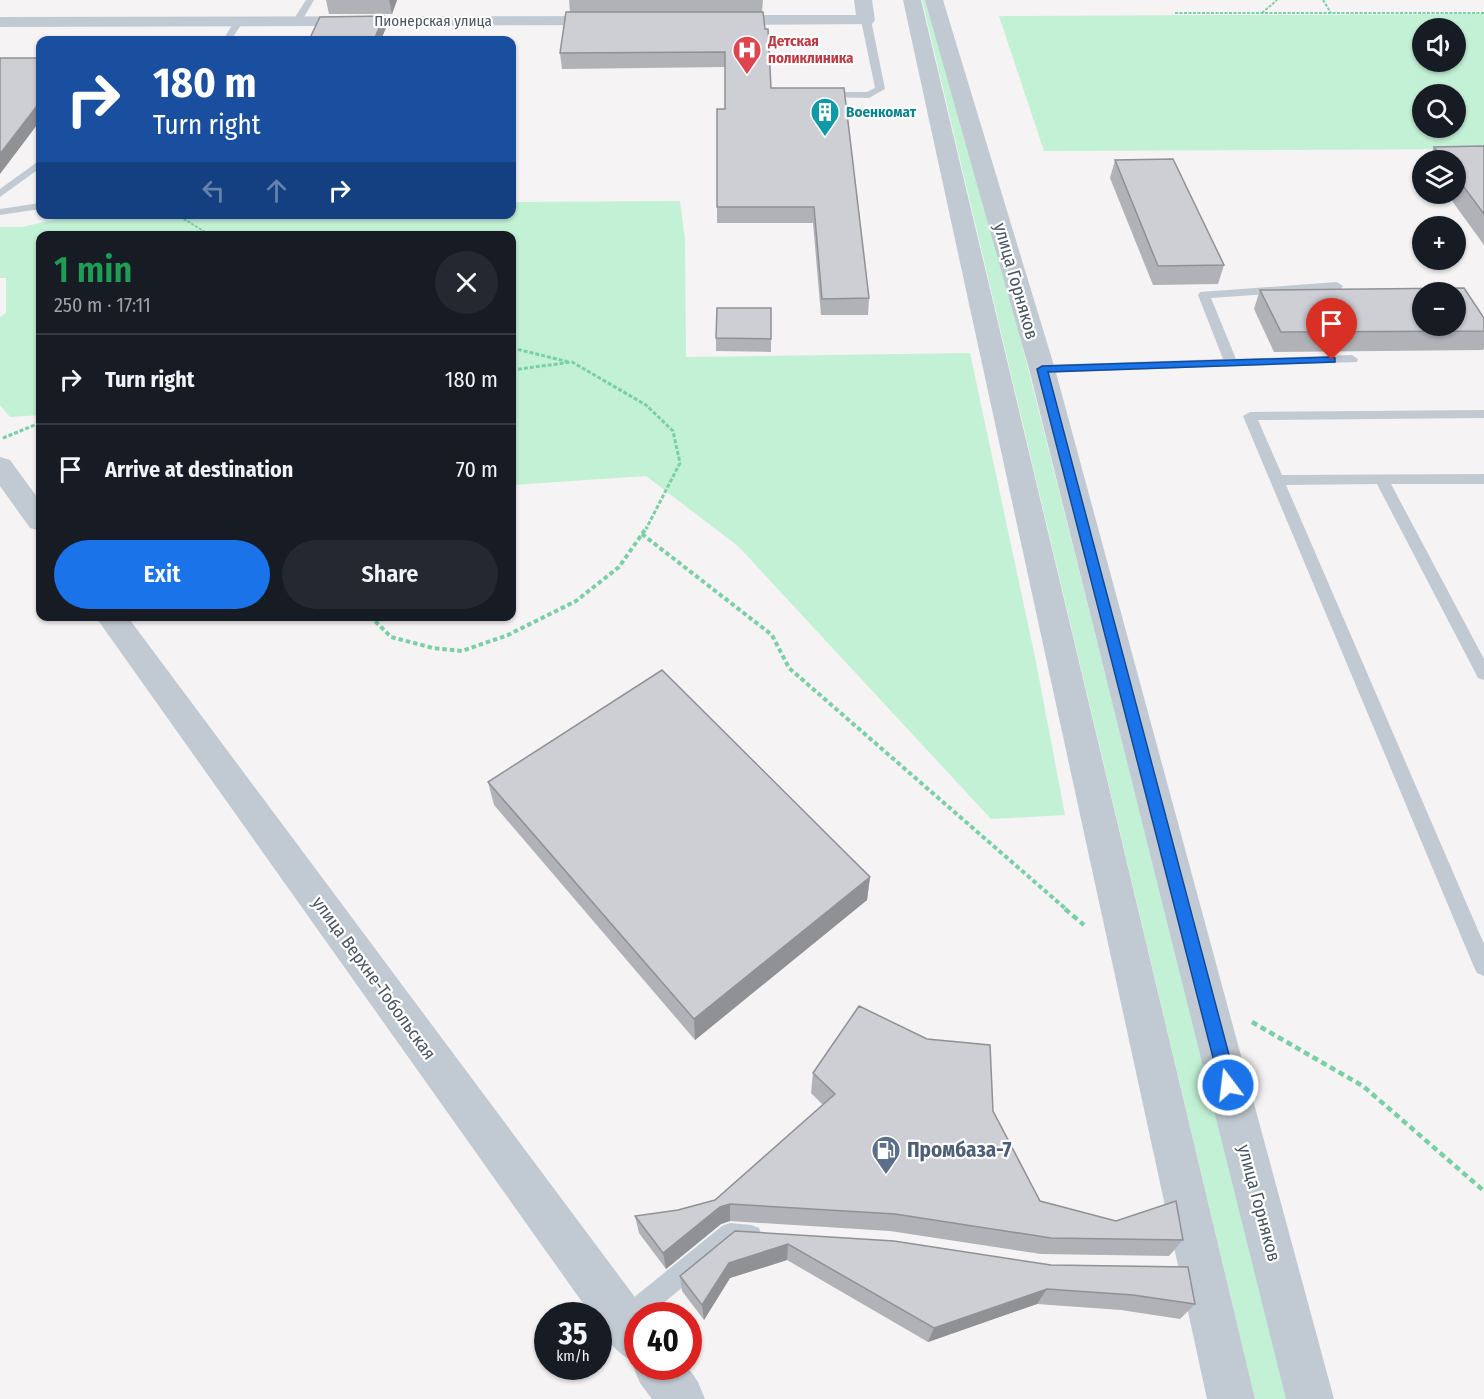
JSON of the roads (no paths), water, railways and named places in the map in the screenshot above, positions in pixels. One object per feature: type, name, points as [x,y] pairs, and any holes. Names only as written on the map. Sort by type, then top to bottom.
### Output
[{"type":"street","points":[[700,20],[866,20],[863,0]]},
{"type":"street","name":"улица Горняков","points":[[912,0],[1128,950],[1188,1270],[1230,1399]]},
{"type":"street","name":"улица Горняков","points":[[934,0],[1042,369],[1310,1399]]},
{"type":"street","name":"Пионерская улица","points":[[0,22],[629,21]]},
{"type":"street","points":[[0,465],[36,515]]},
{"type":"street","name":"улица Верхне-Тобольская","points":[[114,621],[624,1322]]},
{"type":"street","points":[[667,1380],[681,1399]]},
{"type":"lane","points":[[297,22],[310,0]]},
{"type":"lane","points":[[813,95],[869,95],[880,89],[866,20]]},
{"type":"lane","points":[[229,36],[238,22]]},
{"type":"lane","points":[[0,194],[36,166]]},
{"type":"lane","points":[[0,212],[36,207]]},
{"type":"lane","points":[[1231,363],[1204,295],[1337,286]]},
{"type":"lane","points":[[1042,369],[1352,359]]},
{"type":"lane","points":[[1484,414],[1250,416],[1484,967]]},
{"type":"lane","points":[[1381,479],[1484,674]]},
{"type":"lane","points":[[1278,480],[1484,479]]},
{"type":"lane","points":[[659,1302],[730,1234],[776,1237]]},
{"type":"place","name":"Детская поликлиника","points":[[747,76]]},
{"type":"place","name":"Военкомат","points":[[825,138]]},
{"type":"place","name":"Промбаза-7","points":[[886,1176]]}]
